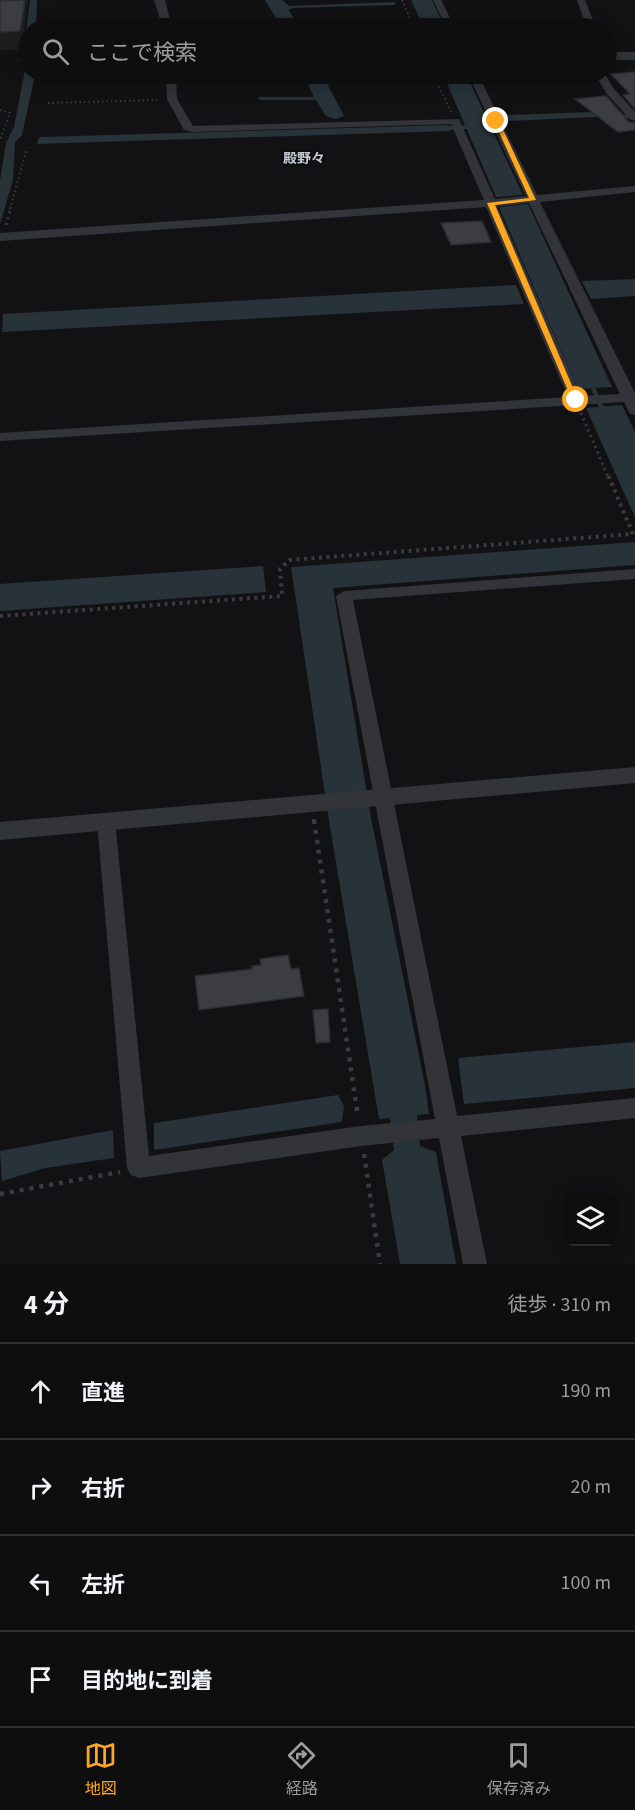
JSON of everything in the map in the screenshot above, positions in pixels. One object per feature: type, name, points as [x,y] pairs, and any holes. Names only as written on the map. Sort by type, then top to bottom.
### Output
[{"type":"street","points":[[161,0],[166,18]]},
{"type":"street","points":[[437,0],[446,18]]},
{"type":"street","points":[[581,0],[588,18]]},
{"type":"street","points":[[617,54],[635,55]]},
{"type":"street","points":[[171,84],[172,99],[188,128],[193,129],[457,125],[578,400]]},
{"type":"street","points":[[478,84],[635,411]]},
{"type":"street","points":[[606,84],[632,116]]},
{"type":"street","points":[[0,250],[2,237],[533,200],[635,189]]},
{"type":"street","points":[[0,437],[629,397]]},
{"type":"street","points":[[475,1264],[437,1129],[383,797],[344,596],[635,574]]},
{"type":"street","points":[[0,831],[635,776]]},
{"type":"street","points":[[106,821],[139,1168],[361,1136],[635,1108]]},
{"type":"path","points":[[402,0],[410,18]]},
{"type":"path","points":[[438,84],[457,125]]},
{"type":"path","points":[[48,103],[172,99]]},
{"type":"path","points":[[0,110],[10,113],[0,140]]},
{"type":"path","points":[[2,237],[27,148]]},
{"type":"path","points":[[0,616],[282,596],[280,569],[289,560],[633,534],[578,400]]},
{"type":"path","points":[[312,803],[380,1264]]},
{"type":"path","points":[[0,1194],[139,1168]]},
{"type":"shaded area","points":[[0,0],[28,0],[26,18],[18,18],[18,50],[0,50]]},
{"type":"shaded area","points":[[30,0],[37,0],[36,18],[28,18]]},
{"type":"shaded area","points":[[265,0],[282,0],[289,6],[395,2],[395,5],[293,8],[289,10],[293,18],[276,18]]},
{"type":"shaded area","points":[[411,0],[432,0],[440,18],[419,18]]},
{"type":"shaded area","points":[[22,84],[33,84],[22,135],[15,142],[13,180],[0,224],[0,180],[6,143],[14,127]]},
{"type":"shaded area","points":[[308,84],[327,84],[344,116],[336,119],[326,116],[316,100],[260,100],[258,97],[314,97]]},
{"type":"shaded area","points":[[447,84],[471,84],[523,195],[496,197]]},
{"type":"shaded area","points":[[595,112],[635,115],[629,118],[596,117],[508,121],[503,119],[505,115]]},
{"type":"shaded area","points":[[448,125],[450,131],[37,144],[39,137]]},
{"type":"shaded area","points":[[528,204],[612,387],[578,389],[499,207]]},
{"type":"shaded area","points":[[635,279],[635,296],[591,299],[582,281]]},
{"type":"shaded area","points":[[516,285],[524,304],[2,332],[3,314]]},
{"type":"shaded area","points":[[622,405],[635,432],[635,517],[586,408]]},
{"type":"shaded area","points":[[635,542],[635,565],[333,588],[371,818],[425,1085],[429,1114],[417,1115],[420,1146],[436,1152],[456,1264],[400,1264],[382,1160],[394,1150],[390,1118],[379,1119],[329,821],[291,567]]},
{"type":"shaded area","points":[[263,566],[266,592],[0,611],[0,584]]},
{"type":"shaded area","points":[[635,1042],[635,1088],[464,1104],[458,1058]]},
{"type":"shaded area","points":[[338,1095],[344,1106],[342,1122],[154,1150],[154,1123]]},
{"type":"shaded area","points":[[113,1130],[114,1158],[45,1168],[2,1181],[0,1151]]},
{"type":"building","points":[[25,0],[22,18],[18,18],[18,31],[0,32],[0,1]]},
{"type":"building","points":[[635,72],[635,109],[623,95],[630,94],[617,80],[617,74]]},
{"type":"building","points":[[606,96],[629,122],[635,123],[635,130],[618,132],[575,99]]},
{"type":"building","points":[[482,221],[491,242],[451,245],[441,223]]},
{"type":"building","points":[[288,955],[291,969],[299,968],[304,996],[199,1010],[195,976],[252,969],[252,966],[261,965],[260,959]]},
{"type":"building","points":[[328,1009],[330,1042],[316,1043],[313,1010]]},
{"type":"waterway","points":[[156,0],[162,18]]},
{"type":"waterway","points":[[617,58],[635,58]]},
{"type":"waterway","points":[[488,119],[503,119]]},
{"type":"waterway","points":[[449,128],[466,127]]},
{"type":"waterway","points":[[590,381],[604,413]]},
{"type":"district","name":"殿野々","points":[[304,159]]},
{"type":"route","points":[[496,121],[533,200],[490,203],[576,400]]}]
